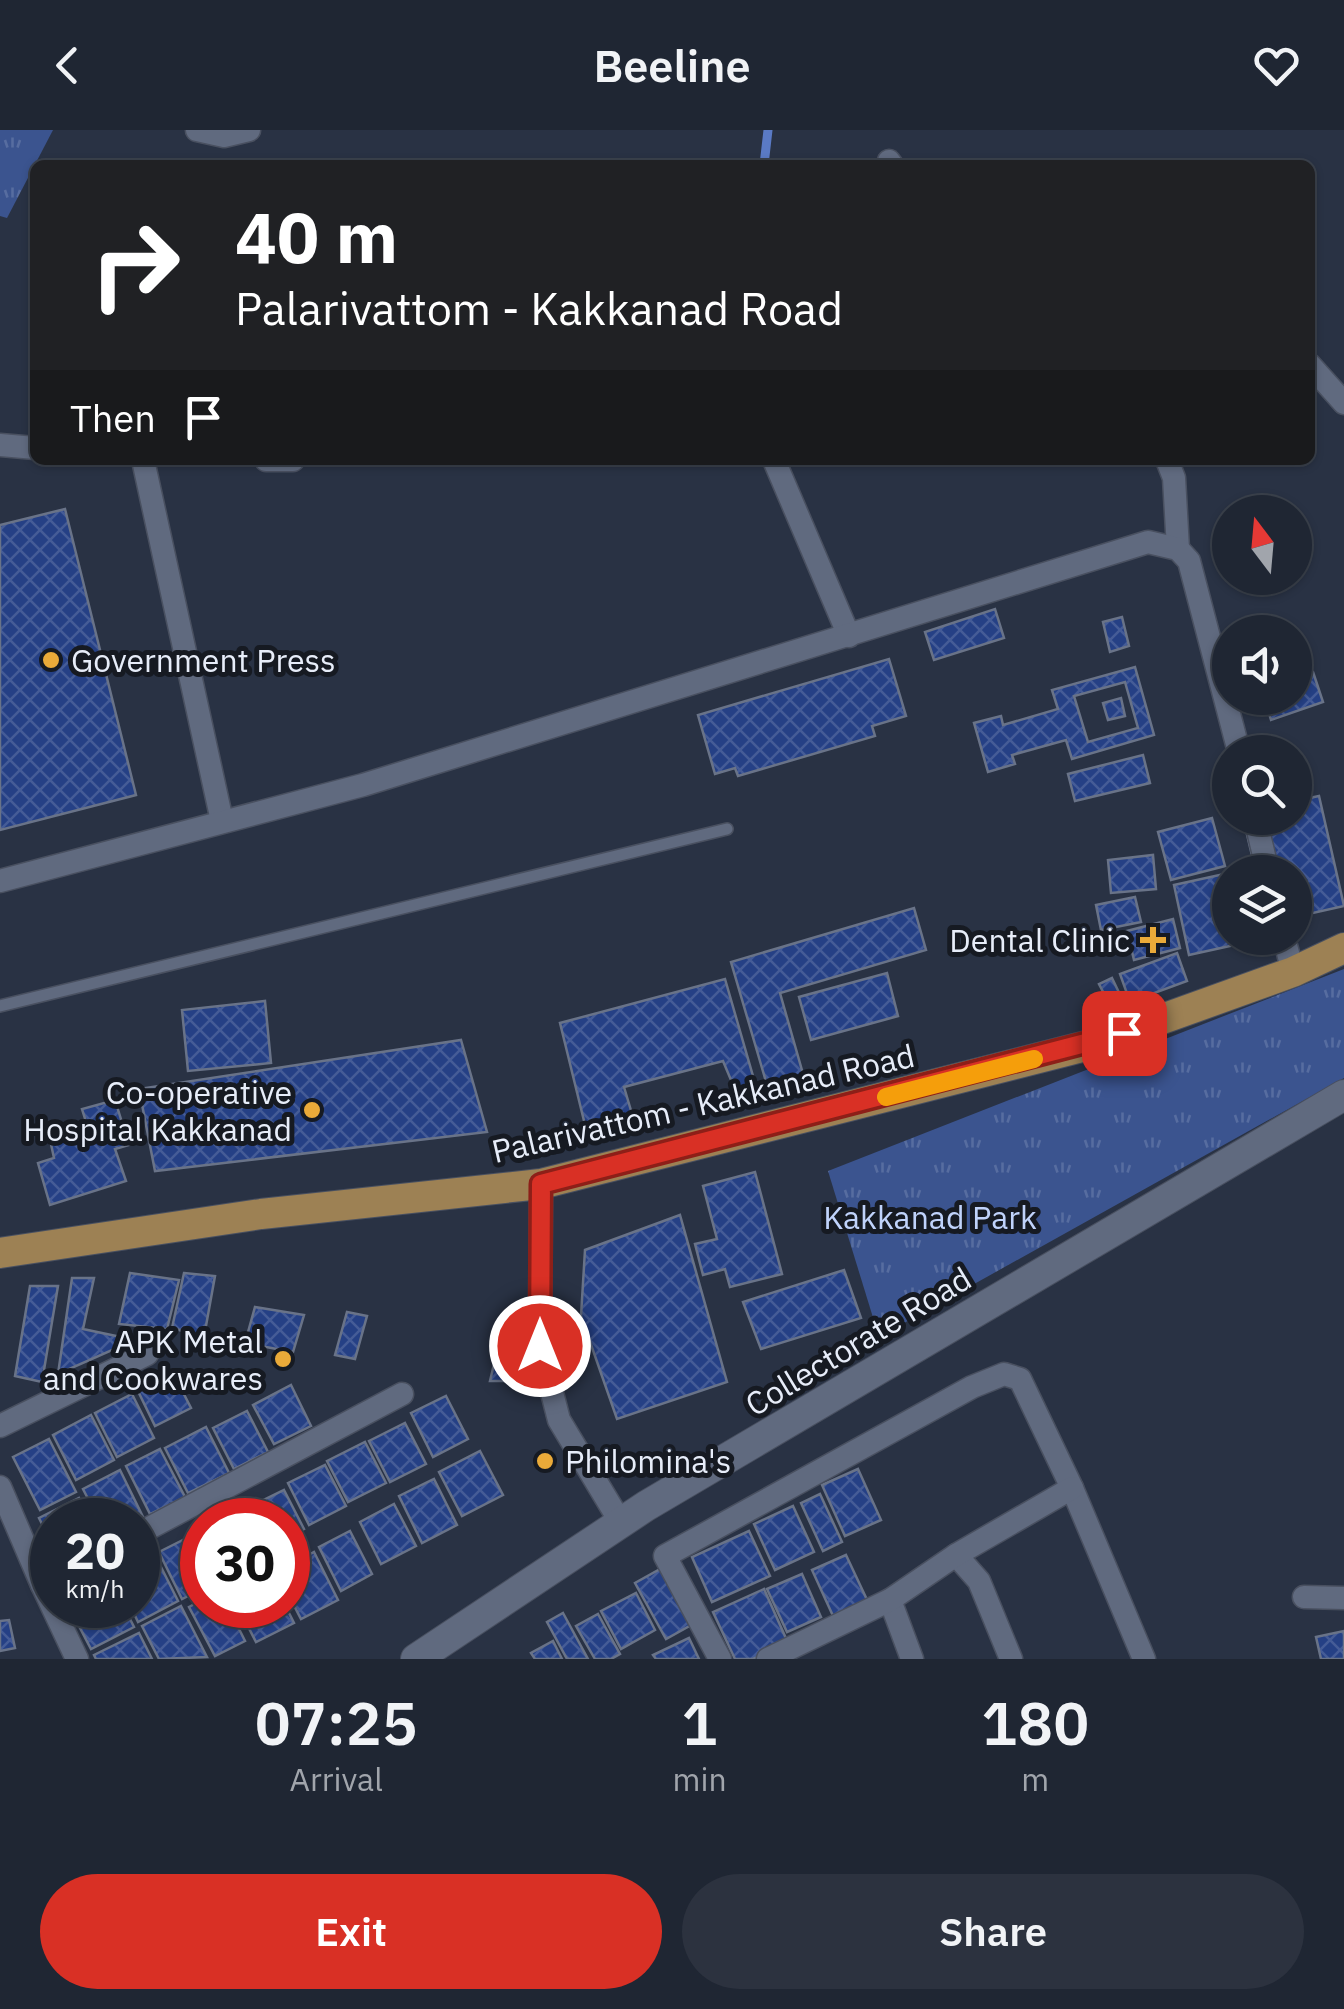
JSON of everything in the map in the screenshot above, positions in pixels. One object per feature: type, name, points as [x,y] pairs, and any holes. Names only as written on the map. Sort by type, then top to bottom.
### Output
[{"type":"main road","name":"Palarivattom - Kakkanad Road","points":[[0,1253],[261,1214],[541,1184],[1090,1045],[1293,972],[1344,948]]},
{"type":"street","points":[[197,130],[224,136],[249,130]]},
{"type":"street","points":[[1315,371],[1344,403]]},
{"type":"street","points":[[0,444],[30,447]]},
{"type":"street","points":[[145,465],[222,821]]},
{"type":"street","points":[[776,465],[849,636]]},
{"type":"street","points":[[1169,465],[1174,478],[1178,549]]},
{"type":"street","points":[[0,881],[363,785],[849,636],[1128,544],[1148,542],[1178,549],[1189,561],[1234,735]]},
{"type":"street","points":[[1288,955],[1293,972]]},
{"type":"street","name":"Collectorate Road","points":[[416,1659],[621,1523],[1344,1095]]},
{"type":"street","points":[[541,1184],[540,1346],[559,1420],[621,1523]]},
{"type":"street","points":[[0,1426],[146,1354]]},
{"type":"street","points":[[720,1659],[666,1556],[998,1374],[1020,1379],[1072,1488],[1144,1659]]},
{"type":"street","points":[[160,1522],[402,1394]]},
{"type":"street","points":[[0,1487],[30,1548]]},
{"type":"street","points":[[768,1659],[890,1600],[956,1555],[1072,1488]]},
{"type":"street","points":[[956,1555],[979,1581],[1011,1659]]},
{"type":"street","points":[[1304,1597],[1344,1598]]},
{"type":"street","points":[[890,1600],[912,1659]]},
{"type":"street","points":[[64,1628],[76,1659]]},
{"type":"lane","points":[[0,1006],[727,829]]},
{"type":"green space","points":[[0,130],[53,130],[37,160],[30,160],[30,174],[7,218],[0,216]]},
{"type":"green space","name":"Kakkanad Park","points":[[1344,969],[1344,1078],[879,1337],[828,1171]]},
{"type":"building","name":"Government Press","points":[[65,509],[136,795],[0,830],[0,525]]},
{"type":"building","points":[[995,609],[1004,638],[934,660],[925,632]]},
{"type":"building","points":[[1122,617],[1129,646],[1110,652],[1103,622]]},
{"type":"building","points":[[889,659],[906,716],[872,726],[875,736],[738,776],[735,768],[715,774],[698,715]]},
{"type":"building","points":[[1135,667],[1154,735],[1072,759],[1066,740],[1012,755],[1015,764],[988,772],[974,723],[1001,716],[1003,725],[1058,709],[1052,690]],"holes":[[[1125,682],[1138,728],[1088,742],[1074,696]]]},
{"type":"building","points":[[1312,672],[1323,702],[1312,706]]},
{"type":"building","points":[[1121,698],[1125,716],[1108,720],[1103,703]]},
{"type":"building","points":[[1143,755],[1150,783],[1075,801],[1068,774]]},
{"type":"building","points":[[1319,796],[1344,906],[1312,913],[1312,855],[1252,855],[1247,835],[1312,835],[1312,797]]},
{"type":"building","points":[[1212,818],[1212,835],[1217,835],[1222,855],[1212,855],[1212,869],[1171,880],[1158,832]]},
{"type":"building","points":[[1153,855],[1156,889],[1111,893],[1108,860]]},
{"type":"building","points":[[1212,877],[1212,950],[1189,955],[1174,885]]},
{"type":"building","points":[[1135,897],[1141,922],[1101,930],[1096,905]]},
{"type":"building","points":[[914,908],[926,950],[780,993],[805,1081],[769,1092],[731,962]]},
{"type":"building","name":"Dental Clinic","points":[[1173,919],[1180,948],[1134,960],[1127,931]]},
{"type":"building","points":[[1177,953],[1187,981],[1130,1002],[1120,974]]},
{"type":"building","points":[[887,973],[898,1016],[811,1040],[799,997]]},
{"type":"building","points":[[1112,978],[1124,1003],[1112,1009],[1099,984]]},
{"type":"building","points":[[725,979],[757,1090],[736,1092],[723,1061],[624,1087],[635,1124],[587,1133],[560,1023]]},
{"type":"building","points":[[265,1001],[271,1063],[188,1071],[182,1010]]},
{"type":"building","name":"Co-operative Hospital Kakkanad","points":[[461,1040],[487,1132],[155,1171],[139,1089]]},
{"type":"building","points":[[115,1100],[129,1145],[115,1149],[126,1181],[50,1205],[38,1163],[54,1158],[49,1135],[87,1125],[82,1109]]},
{"type":"building","points":[[755,1172],[782,1274],[730,1287],[725,1269],[703,1275],[695,1244],[717,1239],[703,1186]]},
{"type":"building","points":[[680,1215],[727,1382],[617,1419],[581,1316],[585,1250]]},
{"type":"building","points":[[844,1270],[861,1318],[761,1349],[743,1302]]},
{"type":"building","points":[[130,1273],[179,1280],[167,1329],[119,1324]]},
{"type":"building","points":[[184,1273],[215,1276],[204,1337],[172,1328]]},
{"type":"building","points":[[72,1278],[94,1278],[83,1329],[135,1340],[58,1374]]},
{"type":"building","points":[[30,1286],[58,1286],[42,1382],[15,1376]]},
{"type":"building","points":[[255,1307],[304,1315],[293,1352],[245,1343]]},
{"type":"building","points":[[347,1312],[367,1316],[355,1359],[335,1355]]},
{"type":"building","points":[[504,1322],[513,1325],[507,1357],[520,1372],[513,1381],[490,1381]]},
{"type":"building","points":[[172,1371],[191,1408],[155,1426],[137,1389]]},
{"type":"building","points":[[291,1385],[311,1426],[274,1444],[253,1405]]},
{"type":"building","points":[[132,1394],[154,1438],[117,1457],[95,1413]]},
{"type":"building","points":[[446,1396],[468,1439],[433,1457],[411,1413]]},
{"type":"building","points":[[247,1411],[268,1452],[234,1469],[213,1428]]},
{"type":"building","points":[[91,1415],[114,1460],[76,1480],[53,1435]]},
{"type":"building","points":[[405,1423],[426,1464],[390,1482],[369,1441]]},
{"type":"building","points":[[206,1427],[229,1473],[188,1493],[165,1448]]},
{"type":"building","points":[[49,1439],[76,1492],[64,1498],[34,1498],[13,1457]]},
{"type":"building","points":[[365,1442],[386,1483],[348,1502],[327,1461]]},
{"type":"building","points":[[160,1449],[185,1497],[160,1509],[160,1498],[142,1498],[126,1466]]},
{"type":"building","points":[[480,1451],[503,1495],[462,1516],[439,1472]]},
{"type":"building","points":[[325,1465],[346,1506],[310,1524],[310,1498],[296,1498],[288,1483]]},
{"type":"building","points":[[858,1469],[881,1520],[845,1536],[822,1485]]},
{"type":"building","points":[[120,1470],[134,1498],[88,1498],[83,1489]]},
{"type":"building","points":[[434,1479],[457,1525],[422,1543],[399,1496]]},
{"type":"building","points":[[284,1490],[288,1498],[268,1498]]},
{"type":"building","points":[[820,1494],[842,1542],[823,1551],[801,1503]]},
{"type":"building","points":[[394,1504],[416,1546],[381,1564],[360,1522]]},
{"type":"building","points":[[793,1506],[814,1552],[775,1570],[754,1524]]},
{"type":"building","points":[[350,1531],[372,1574],[341,1591],[319,1547]]},
{"type":"building","points":[[749,1531],[770,1576],[712,1602],[692,1557]]},
{"type":"building","points":[[180,1542],[180,1595],[160,1554]]},
{"type":"building","points":[[314,1552],[338,1600],[310,1614],[310,1554]]},
{"type":"building","points":[[846,1555],[868,1602],[834,1618],[812,1570]]},
{"type":"building","points":[[160,1565],[178,1601],[160,1610]]},
{"type":"building","points":[[662,1568],[693,1624],[666,1639],[635,1583]]},
{"type":"building","points":[[802,1574],[821,1617],[787,1632],[767,1589]]},
{"type":"building","points":[[764,1589],[788,1643],[753,1659],[735,1659],[713,1612]]},
{"type":"building","points":[[636,1593],[655,1630],[621,1649],[601,1611]]},
{"type":"building","points":[[180,1607],[180,1628],[192,1628],[207,1657],[159,1659],[143,1628],[160,1628],[160,1617]]},
{"type":"building","points":[[563,1613],[588,1659],[567,1659],[547,1622]]},
{"type":"building","points":[[598,1614],[620,1654],[611,1659],[595,1659],[576,1626]]},
{"type":"building","points":[[9,1620],[15,1648],[0,1651],[0,1621]]},
{"type":"building","points":[[80,1628],[132,1628],[91,1649]]},
{"type":"building","points":[[200,1628],[238,1628],[245,1641],[215,1656]]},
{"type":"building","points":[[249,1628],[284,1628],[256,1642]]},
{"type":"building","points":[[1344,1631],[1344,1659],[1321,1659],[1316,1637]]},
{"type":"building","points":[[139,1633],[152,1659],[96,1659],[94,1655]]},
{"type":"building","points":[[689,1638],[699,1659],[656,1659],[653,1655]]},
{"type":"building","points":[[553,1641],[562,1659],[535,1659],[531,1653]]},
{"type":"waterway","points":[[765,160],[768,130]]},
{"type":"slow traffic","points":[[886,1097],[1034,1059]]},
{"type":"place","name":"Government Press","points":[[51,660]]},
{"type":"place","name":"Dental Clinic","points":[[1153,940]]},
{"type":"place","name":"Co-operative Hospital Kakkanad","points":[[312,1110]]},
{"type":"place","name":"APK Metal and Cookwares","points":[[283,1359]]},
{"type":"place","name":"Philomina's","points":[[545,1461]]},
{"type":"route","points":[[540,1346],[541,1184],[1090,1045],[1124,1033]]}]
